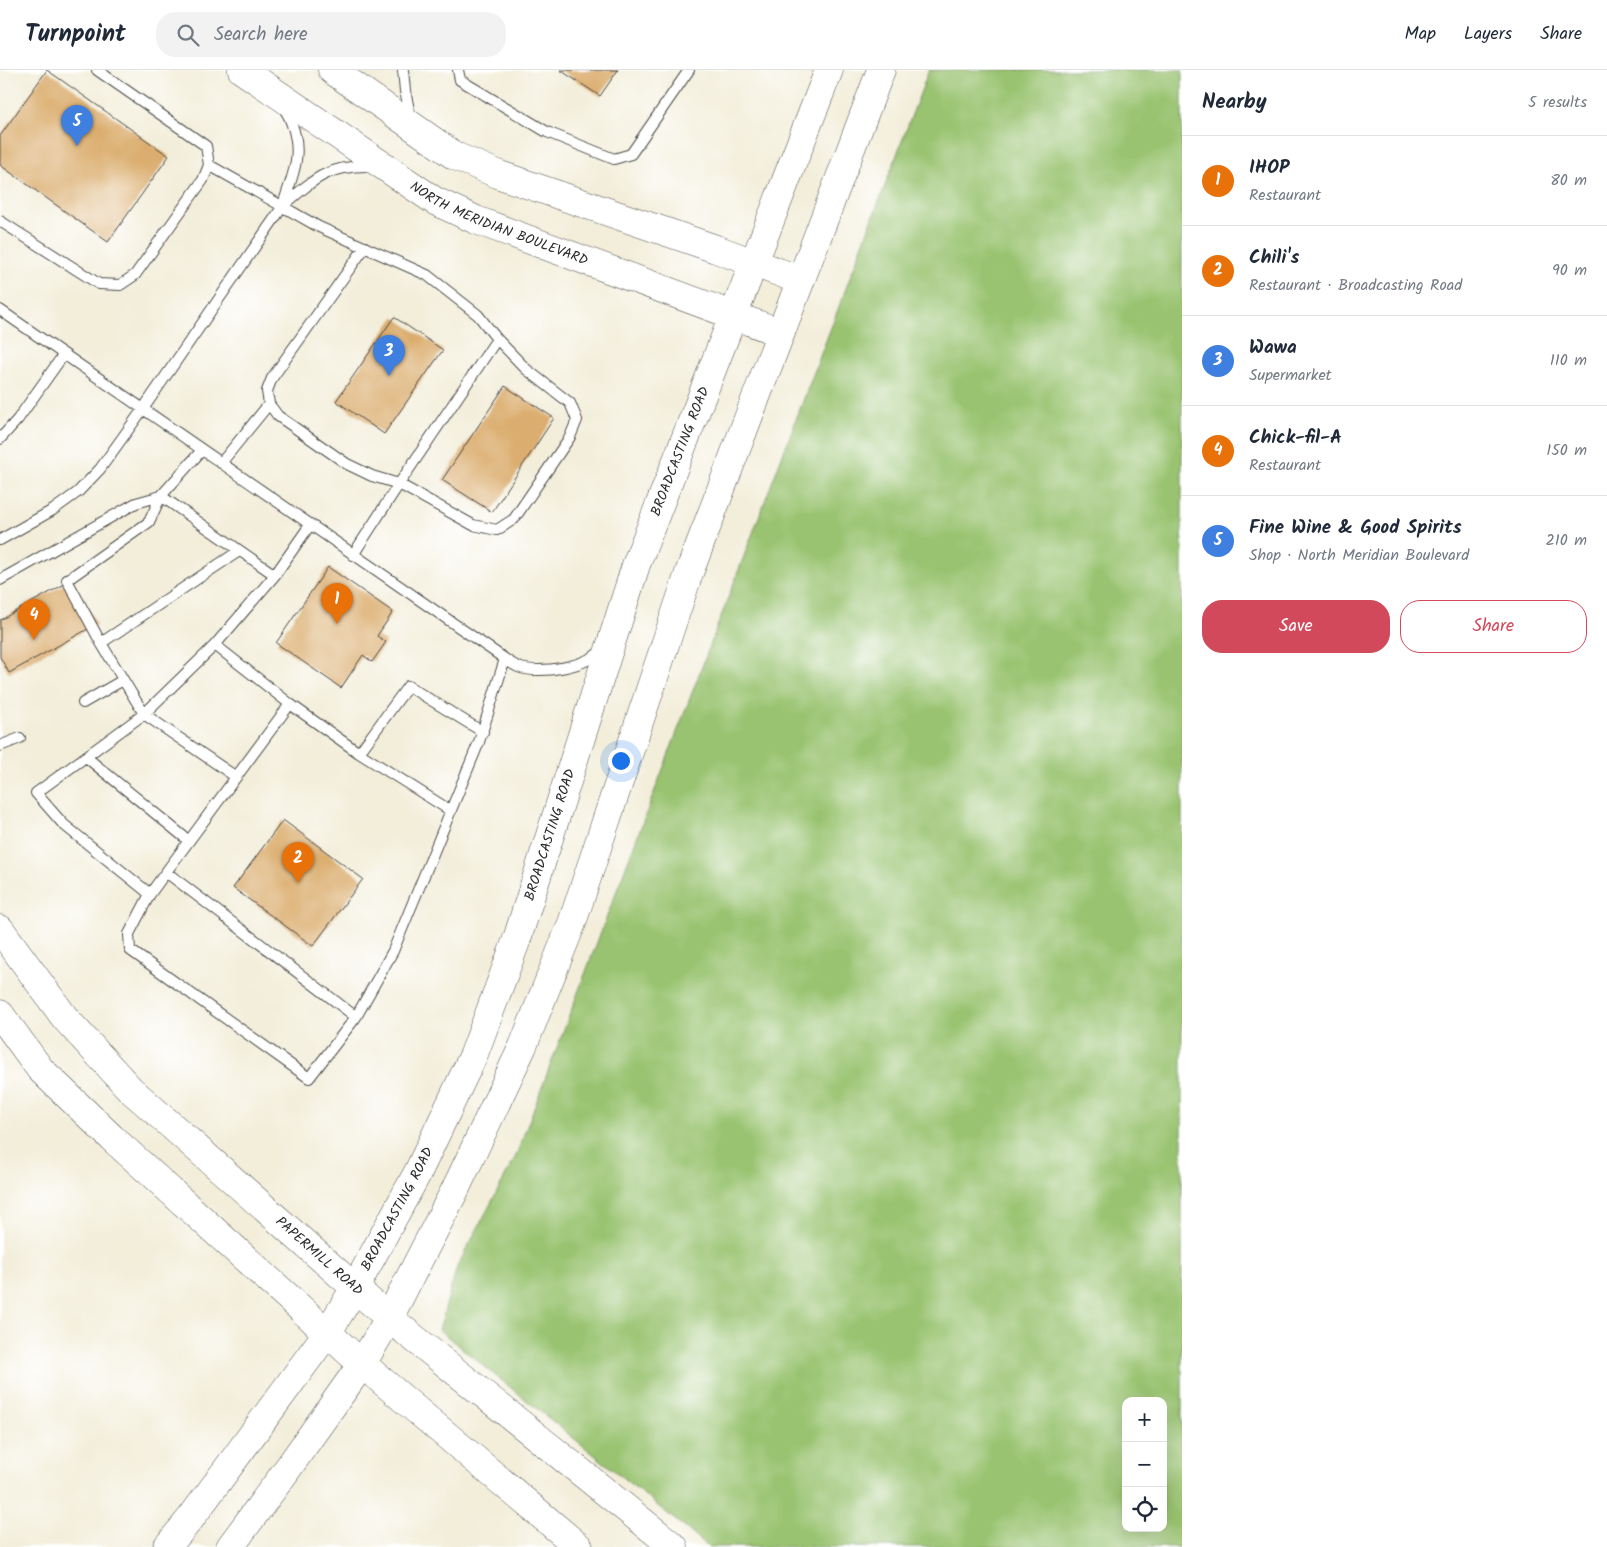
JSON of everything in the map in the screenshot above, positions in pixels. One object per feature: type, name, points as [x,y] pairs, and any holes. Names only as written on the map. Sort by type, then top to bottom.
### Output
[{"type":"main road","points":[[332,70],[455,156],[500,176],[754,262],[800,280]]},
{"type":"main road","name":"BROADCASTING ROAD","points":[[167,1547],[191,1518],[327,1333],[355,1288],[418,1172],[474,1054],[517,939],[636,565],[830,70]]},
{"type":"main road","points":[[230,1547],[362,1364],[389,1318],[456,1188],[523,1046],[569,932],[689,573],[881,70]]},
{"type":"main road","name":"NORTH MERIDIAN BOULEVARD","points":[[251,76],[434,201],[476,220],[781,333]]},
{"type":"main road","name":"PAPERMILL ROAD","points":[[0,929],[65,1018],[130,1089],[389,1318],[674,1547]]},
{"type":"main road","points":[[0,1014],[40,1069],[112,1138],[362,1364],[579,1547]]},
{"type":"lane","points":[[0,221],[99,284],[120,285],[135,275],[203,180],[209,165],[206,146],[97,70]]},
{"type":"lane","points":[[404,70],[405,91],[413,127]]},
{"type":"lane","points":[[458,70],[460,80],[547,132],[614,159],[631,154],[689,70]]},
{"type":"lane","points":[[251,76],[289,116],[298,145],[296,165],[283,206]]},
{"type":"lane","points":[[209,165],[319,227],[365,247],[427,275],[478,315],[526,370],[570,403],[577,420],[570,437],[514,519],[497,530],[473,525],[398,484],[372,476],[347,464],[278,416],[269,404],[268,391],[272,378],[365,247]]},
{"type":"lane","points":[[0,540],[54,510],[78,492],[100,469],[144,409],[283,206],[314,180],[332,171],[352,166],[371,166],[392,172]]},
{"type":"lane","points":[[0,310],[518,667],[546,670],[584,662],[599,653],[614,634]]},
{"type":"lane","points":[[353,555],[398,484],[497,339]]},
{"type":"lane","points":[[0,439],[18,419],[64,354]]},
{"type":"lane","points":[[221,463],[269,404]]},
{"type":"lane","points":[[202,450],[161,496],[149,522],[67,580],[101,643],[144,714],[236,777]]},
{"type":"lane","points":[[161,496],[275,575]]},
{"type":"lane","points":[[0,580],[136,503],[161,496]]},
{"type":"lane","points":[[150,894],[63,824],[36,794],[144,714],[215,645],[275,575],[310,525]]},
{"type":"lane","points":[[101,643],[239,551]]},
{"type":"lane","points":[[215,645],[290,704],[359,754],[451,811]]},
{"type":"lane","points":[[290,704],[150,894],[129,934],[130,950],[309,1078],[356,1017],[393,952],[483,732],[504,659]]},
{"type":"lane","points":[[83,703],[123,680]]},
{"type":"lane","points":[[359,754],[408,686],[483,732]]},
{"type":"lane","points":[[0,746],[20,738]]},
{"type":"lane","points":[[86,757],[189,840]]},
{"type":"lane","points":[[166,872],[356,1017]]},
{"type":"green space","points":[[929,70],[1182,70],[1182,1547],[709,1547],[439,1330],[457,1267],[515,1158]]},
{"type":"building","points":[[47,70],[169,156],[108,242],[0,165],[0,136]]},
{"type":"building","points":[[560,70],[618,70],[600,96]]},
{"type":"building","points":[[394,317],[443,350],[384,434],[336,401]]},
{"type":"building","points":[[505,386],[554,418],[492,512],[442,480]]},
{"type":"building","points":[[328,567],[393,612],[377,636],[386,642],[372,662],[363,655],[341,688],[276,643]]},
{"type":"building","points":[[72,580],[97,624],[9,673],[0,657],[0,620]]},
{"type":"building","points":[[283,820],[363,879],[313,946],[233,888]]},
{"type":"place","name":"Fine Wine & Good Spirits","points":[[77,146]]},
{"type":"place","name":"Wawa","points":[[389,376]]},
{"type":"place","name":"IHOP","points":[[337,624]]},
{"type":"place","name":"Chick-fil-A","points":[[34,640]]},
{"type":"place","name":"Chili's","points":[[298,883]]}]
